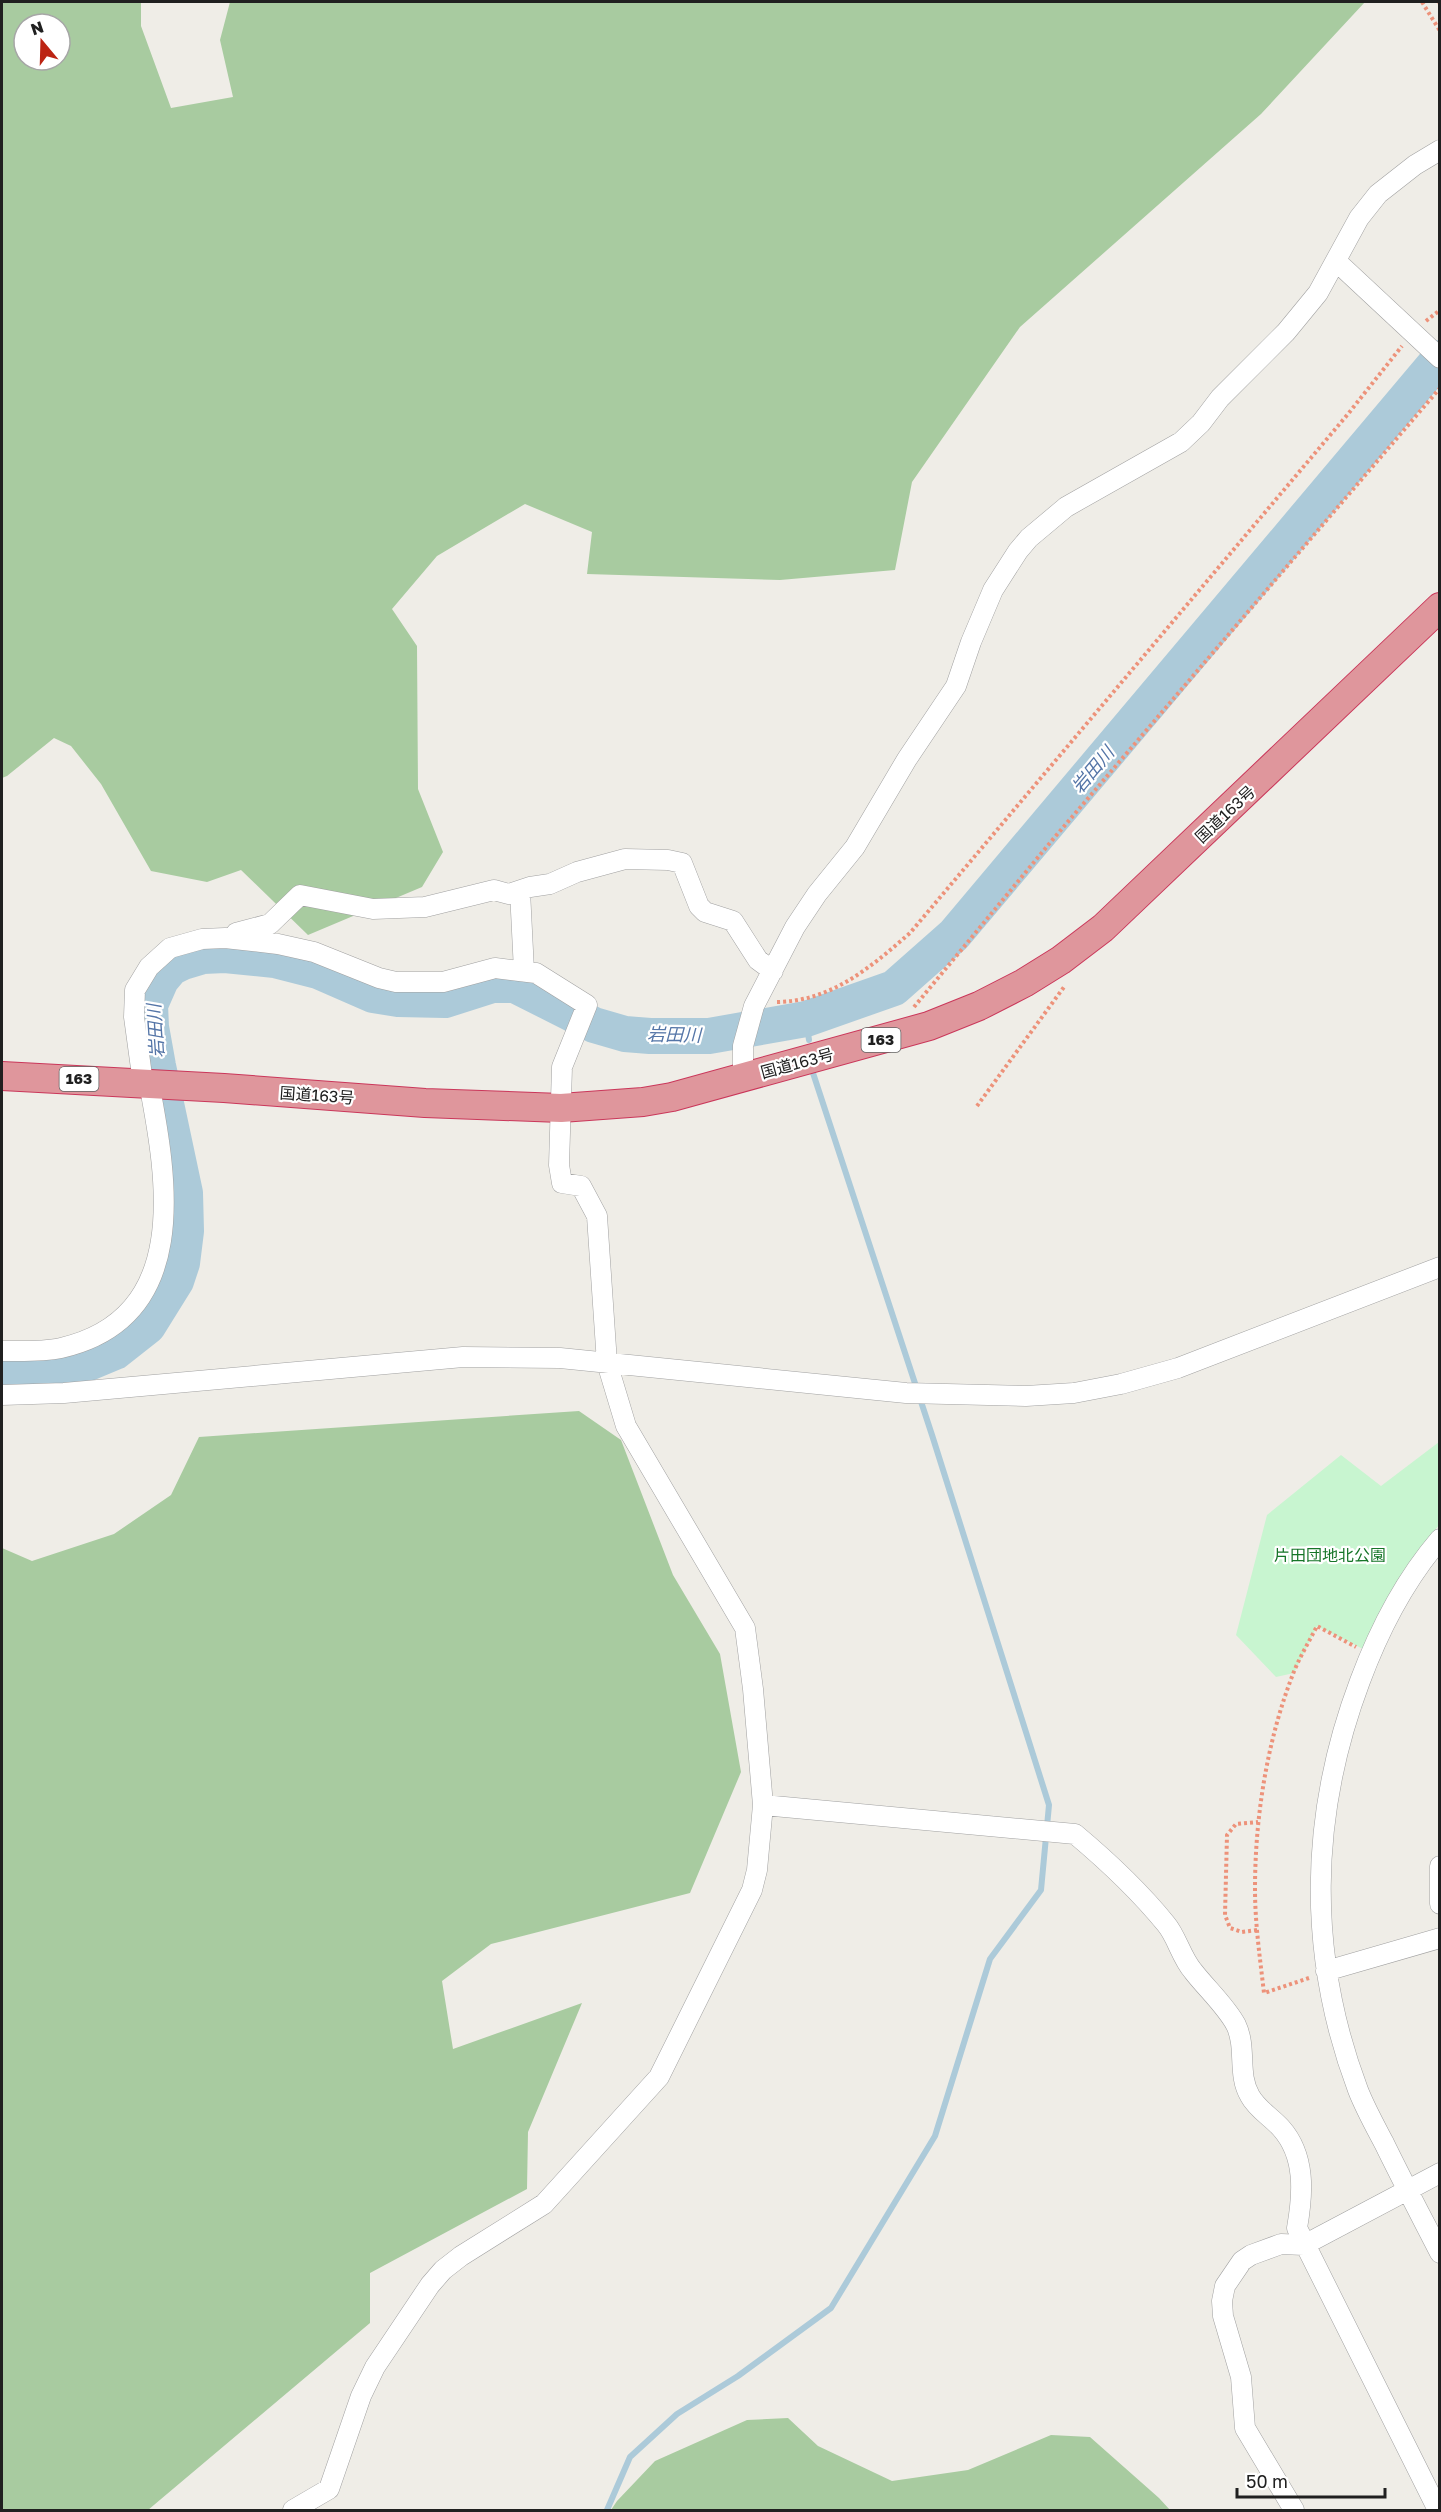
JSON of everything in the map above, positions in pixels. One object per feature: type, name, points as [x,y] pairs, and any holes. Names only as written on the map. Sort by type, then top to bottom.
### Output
[{"type":"highway","name":"国道163号","points":[[2,1076],[425,1103],[561,1108],[672,1097],[911,1031],[979,1006],[1024,983],[1061,960],[1103,928],[1440,607]]},
{"type":"street","points":[[743,1077],[743,1046],[755,1004],[795,927],[817,894],[855,847],[907,759],[956,686],[971,642],[993,590],[1018,551],[1038,530],[1066,507],[1188,436],[1220,398],[1286,332],[1318,293],[1359,218],[1378,194],[1395,179],[1440,150]]},
{"type":"street","points":[[1336,261],[1413,336],[1440,358]]},
{"type":"street","points":[[225,938],[270,924],[300,895],[374,909],[425,907],[494,890],[508,894],[625,859],[668,860],[682,863],[699,906],[712,915],[733,921],[758,960],[773,971]]},
{"type":"street","points":[[520,891],[524,971]]},
{"type":"street","points":[[2,1351],[46,1350],[88,1340],[127,1315],[149,1284],[160,1250],[164,1207],[163,1160],[155,1084],[134,1017],[135,990],[140,979],[170,948],[201,939],[257,940],[314,952],[379,978],[396,982],[443,982],[495,968],[524,971],[536,973],[587,1005],[562,1067],[559,1165],[562,1183],[580,1186],[597,1216],[608,1363],[627,1426],[745,1628],[763,1805],[757,1870],[752,1890],[659,2077],[544,2204],[461,2256],[443,2270],[430,2285],[375,2367],[362,2396],[329,2489],[293,2511]]},
{"type":"street","points":[[2,1395],[64,1393],[463,1357],[560,1358],[906,1393],[1026,1396],[1074,1392],[1121,1384],[1178,1368],[1440,1267]]},
{"type":"street","points":[[1440,1539],[1405,1588],[1381,1629],[1338,1746],[1322,1840],[1321,1912],[1326,1971],[1340,2035],[1359,2092],[1440,2253]]},
{"type":"street","points":[[763,1805],[1075,1834],[1167,1925],[1181,1955],[1235,2024],[1242,2041],[1243,2080],[1248,2094],[1291,2141],[1299,2159],[1301,2207],[1297,2228],[1438,2511]]},
{"type":"street","points":[[1440,1866],[1440,1904]]},
{"type":"street","points":[[1326,1971],[1440,1938]]},
{"type":"street","points":[[1294,2511],[1245,2428],[1241,2377],[1223,2316],[1222,2301],[1225,2286],[1242,2261],[1251,2255],[1281,2244],[1304,2245],[1440,2173]]},
{"type":"path","points":[[1422,2],[1440,31]]},
{"type":"path","points":[[755,1004],[812,998],[846,984],[875,964],[910,933],[1413,336],[1440,310]]},
{"type":"path","points":[[911,1031],[910,1015],[915,1003],[1440,388]]},
{"type":"path","points":[[1326,1971],[1264,1993],[1255,1889],[1258,1822],[1271,1751],[1284,1700],[1293,1673],[1317,1626],[1370,1655]]},
{"type":"path","points":[[1257,1930],[1242,1932],[1230,1928],[1226,1915],[1227,1835],[1236,1824],[1258,1822]]},
{"type":"green space","points":[[2,2],[141,2],[141,26],[171,108],[233,97],[220,40],[230,2],[1365,2],[1261,114],[1020,327],[912,482],[895,570],[780,580],[587,574],[592,532],[525,504],[437,556],[392,609],[417,646],[418,789],[443,852],[422,887],[308,935],[241,870],[207,882],[151,871],[101,784],[71,746],[54,738],[2,778]]},
{"type":"green space","points":[[579,1411],[621,1440],[673,1575],[720,1654],[741,1772],[690,1893],[491,1944],[442,1981],[453,2049],[582,2003],[528,2132],[527,2189],[370,2273],[370,2323],[148,2510],[2,2510],[2,1548],[32,1561],[114,1534],[171,1495],[199,1437]]},
{"type":"green space","name":"片田団地北公園","points":[[1439,1442],[1439,1525],[1427,1540],[1363,1649],[1317,1626],[1294,1673],[1276,1677],[1236,1635],[1267,1515],[1341,1455],[1381,1486]]},
{"type":"green space","points":[[788,2418],[818,2446],[892,2481],[968,2470],[1051,2435],[1090,2437],[1170,2510],[611,2510],[655,2461],[747,2420]]},
{"type":"waterway","name":"岩田川","points":[[2,1373],[72,1370],[115,1352],[148,1326],[176,1281],[182,1263],[186,1231],[185,1193],[158,1066],[151,1027],[150,1005],[161,980],[171,968],[203,956],[225,955],[275,960],[318,971],[373,995],[398,999],[445,1000],[492,985],[515,985],[594,1025],[625,1034],[650,1036],[709,1036],[806,1019],[894,988],[954,935],[1440,358]]},
{"type":"waterway","points":[[806,1019],[809,1040]]},
{"type":"waterway","points":[[607,2510],[630,2457],[677,2414],[738,2376],[831,2308],[935,2136],[990,1959],[1041,1890],[1049,1805],[932,1435],[812,1070]]}]
